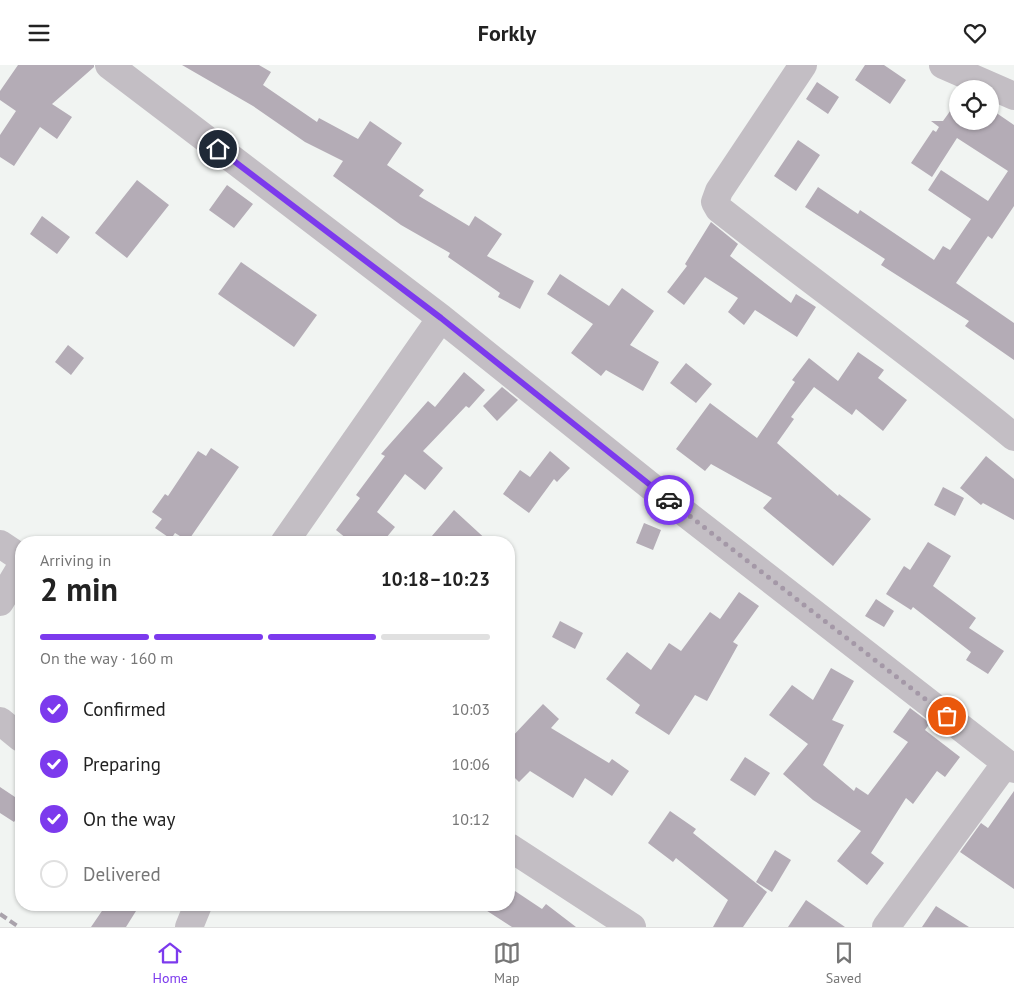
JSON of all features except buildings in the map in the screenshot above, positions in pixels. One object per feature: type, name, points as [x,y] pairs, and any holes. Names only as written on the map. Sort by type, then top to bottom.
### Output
[{"type":"street","points":[[109,65],[441,318],[663,496],[1010,766],[886,927]]},
{"type":"street","points":[[803,65],[719,191],[715,202],[719,209],[822,290],[940,376],[1014,437]]},
{"type":"street","points":[[943,65],[1014,95]]},
{"type":"street","points":[[289,536],[441,318]]},
{"type":"street","points":[[0,544],[15,555]]},
{"type":"street","points":[[0,602],[15,577]]},
{"type":"street","points":[[0,721],[15,733]]},
{"type":"street","points":[[515,851],[632,927]]},
{"type":"street","points":[[189,927],[196,911]]},
{"type":"railway","points":[[0,914],[19,927]]},
{"type":"way so far","points":[[669,500],[947,716]]},
{"type":"route","points":[[218,149],[441,318],[669,500]]}]
